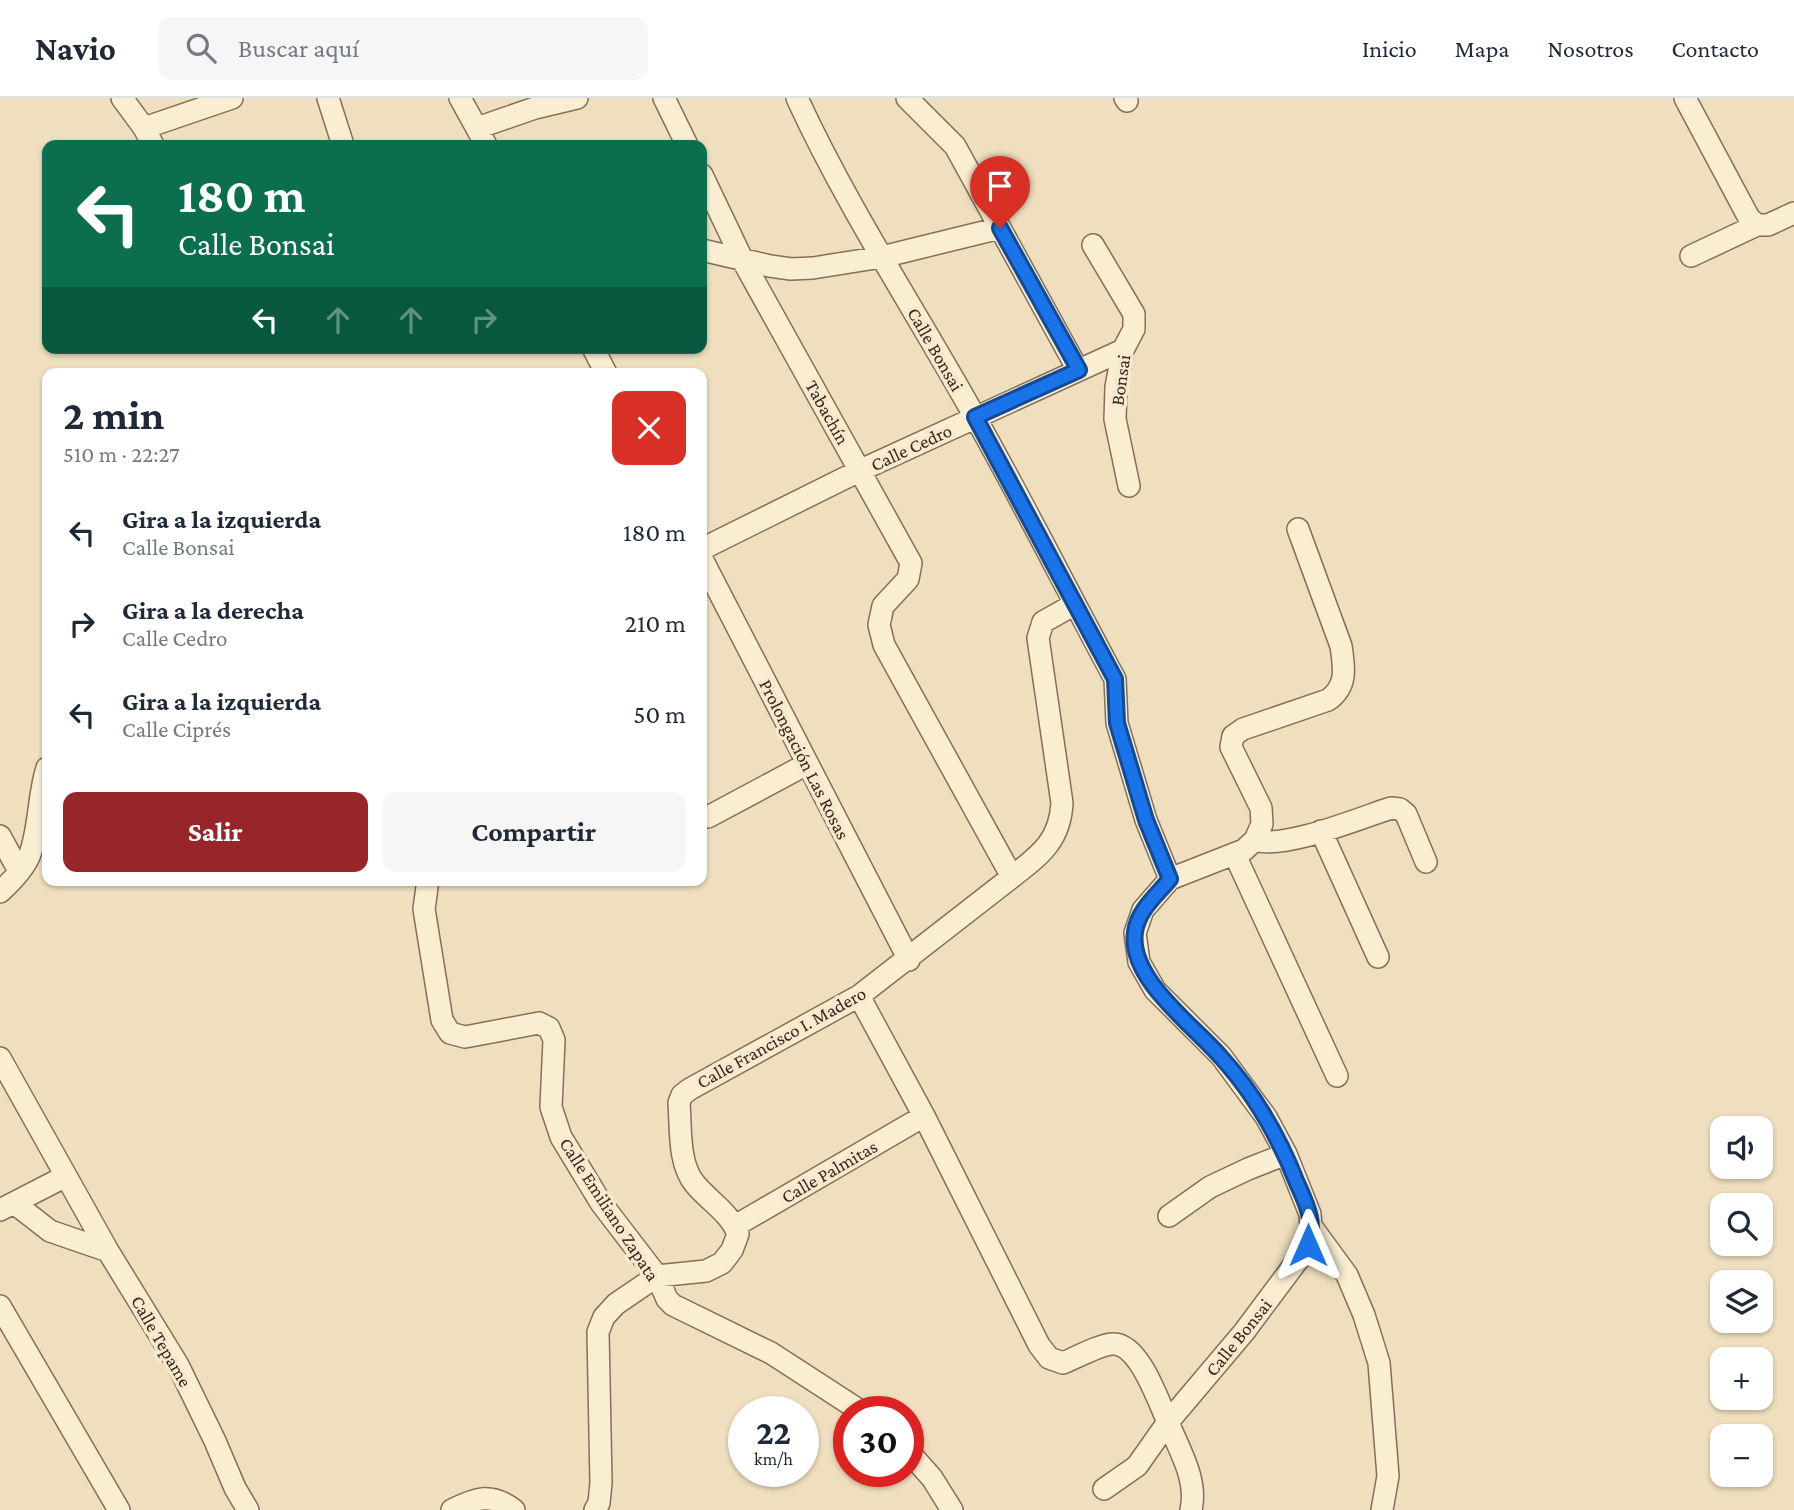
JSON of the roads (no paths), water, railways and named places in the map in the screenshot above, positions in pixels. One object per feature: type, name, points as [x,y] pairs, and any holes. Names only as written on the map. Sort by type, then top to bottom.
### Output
[{"type":"street","points":[[122,98],[148,137],[229,98]]},
{"type":"street","points":[[328,98],[341,140]]},
{"type":"street","points":[[460,98],[482,137],[535,108],[577,98]]},
{"type":"street","points":[[664,98],[685,140]]},
{"type":"street","name":"Calle Bonsai","points":[[797,98],[882,257],[975,417],[1115,679],[1117,723],[1146,820],[1170,879]]},
{"type":"street","points":[[907,98],[955,146],[1079,370]]},
{"type":"street","points":[[1685,98],[1749,218],[1758,225]]},
{"type":"street","name":"Tabachín","points":[[707,185],[743,261],[911,563],[908,579],[883,606],[879,625],[884,645],[1012,877]]},
{"type":"street","points":[[1691,256],[1758,225],[1768,225],[1794,213]]},
{"type":"street","points":[[707,251],[791,269],[882,257],[1000,228]]},
{"type":"street","name":"Bonsai","points":[[1093,245],[1134,314],[1134,329],[1123,350],[1116,387],[1115,419],[1129,486]]},
{"type":"street","name":"Calle Cedro","points":[[707,546],[860,470],[1123,350]]},
{"type":"street","points":[[1298,529],[1341,646],[1344,664],[1338,694],[1328,700],[1243,729],[1233,737],[1231,747],[1261,808],[1262,824],[1255,840],[1235,855],[1170,879],[1143,910],[1135,933],[1139,962],[1155,990],[1221,1056],[1266,1117],[1286,1154],[1310,1214],[1311,1227],[1347,1275],[1364,1315],[1379,1363],[1388,1476],[1382,1510]]},
{"type":"street","name":"Prolongación Las Rosas","points":[[708,588],[807,764],[909,960]]},
{"type":"street","name":"Calle Francisco I. Madero","points":[[735,1226],[694,1183],[687,1171],[679,1103],[682,1095],[690,1088],[859,996],[909,960],[1036,858],[1052,840],[1061,821],[1062,803],[1038,638],[1043,622],[1074,604]]},
{"type":"street","points":[[709,817],[807,764]]},
{"type":"street","points":[[0,892],[12,882],[30,856],[42,788]]},
{"type":"street","points":[[1255,840],[1273,843],[1321,831],[1391,808],[1400,809],[1406,814],[1426,862]]},
{"type":"street","points":[[1321,831],[1378,957]]},
{"type":"street","points":[[0,836],[19,870]]},
{"type":"street","points":[[1235,855],[1337,1076]]},
{"type":"street","name":"Calle Emiliano Zapata","points":[[427,886],[424,909],[442,1020],[450,1034],[465,1037],[539,1023],[549,1028],[555,1040],[551,1107],[561,1138],[601,1203],[657,1276],[667,1299],[673,1305],[771,1353],[837,1396]]},
{"type":"street","points":[[859,996],[924,1116],[1039,1345],[1049,1358],[1063,1363],[1112,1343],[1128,1347],[1140,1362],[1191,1479],[1191,1510]]},
{"type":"street","name":"Calle Tepame","points":[[0,1058],[108,1251],[178,1365],[235,1488],[248,1510]]},
{"type":"street","name":"Calle Palmitas","points":[[735,1226],[924,1116]]},
{"type":"street","points":[[1169,1216],[1210,1187],[1286,1154]]},
{"type":"street","points":[[7,1206],[66,1176]]},
{"type":"street","points":[[7,1206],[50,1231],[108,1251]]},
{"type":"street","points":[[595,1510],[599,1503],[601,1483],[598,1332],[604,1317],[616,1304],[657,1276],[706,1271],[722,1263],[732,1250],[738,1234],[735,1226]]},
{"type":"street","name":"Calle Bonsai","points":[[1104,1489],[1137,1466],[1168,1422],[1244,1332],[1308,1245],[1311,1227]]},
{"type":"street","points":[[0,1306],[118,1510]]},
{"type":"street","points":[[924,1469],[952,1510]]},
{"type":"street","points":[[452,1510],[479,1498],[494,1499],[514,1510]]}]
